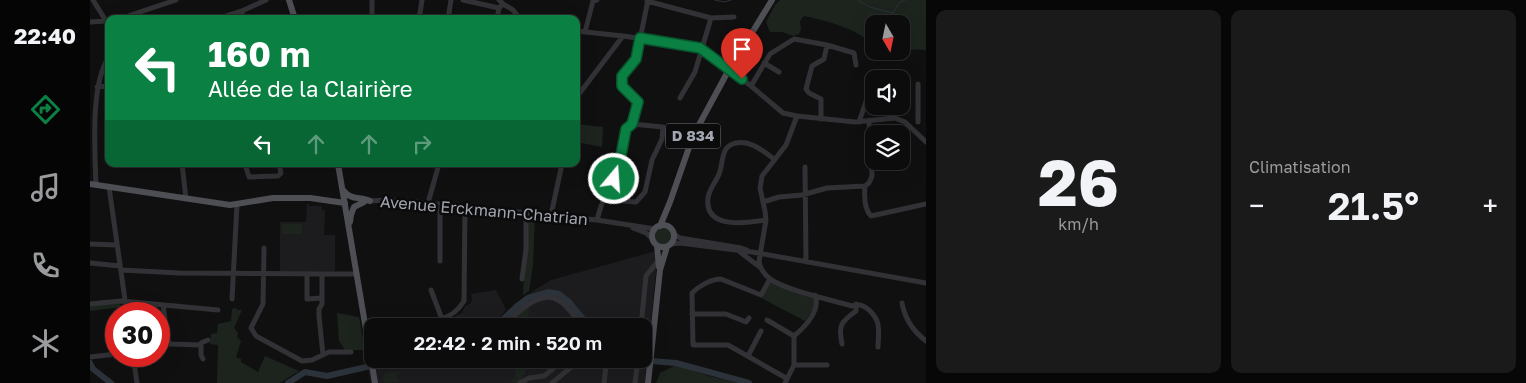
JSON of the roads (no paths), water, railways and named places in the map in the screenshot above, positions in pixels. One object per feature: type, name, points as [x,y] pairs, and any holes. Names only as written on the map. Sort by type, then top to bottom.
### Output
[{"type":"main road","points":[[289,0],[294,15]]},
{"type":"main road","name":"D 834","points":[[657,227],[670,202],[693,136],[732,64],[772,0]]},
{"type":"main road","points":[[338,167],[375,383]]},
{"type":"main road","points":[[93,184],[210,203],[237,204],[273,198],[310,198],[345,203]]},
{"type":"main road","points":[[342,189],[350,197],[364,198],[367,201]]},
{"type":"main road","points":[[348,225],[352,220],[351,215],[354,207],[367,201]]},
{"type":"main road","name":"D 834","points":[[670,202],[668,219],[672,231]]},
{"type":"main road","points":[[648,383],[660,270],[672,231],[657,227],[652,238],[657,246],[660,270]]},
{"type":"main road","points":[[657,246],[669,245]]},
{"type":"street","points":[[93,0],[105,18]]},
{"type":"street","points":[[131,15],[176,0]]},
{"type":"street","points":[[247,0],[251,7]]},
{"type":"street","points":[[230,15],[266,0]]},
{"type":"street","points":[[372,0],[372,15]]},
{"type":"street","points":[[419,15],[422,0]]},
{"type":"street","points":[[449,15],[452,0]]},
{"type":"street","points":[[463,0],[500,4],[513,10],[517,15]]},
{"type":"street","points":[[585,32],[593,1],[597,0]]},
{"type":"street","points":[[597,220],[601,206],[619,166],[626,129],[632,124],[638,102],[622,86],[622,76],[636,59],[648,0],[711,18],[734,17]]},
{"type":"street","points":[[680,98],[695,72],[711,18]]},
{"type":"street","points":[[90,22],[105,21]]},
{"type":"street","points":[[580,31],[695,46],[702,49],[751,86],[779,111],[797,116],[859,122],[890,118],[900,119],[926,142]]},
{"type":"street","points":[[580,93],[623,36]]},
{"type":"street","points":[[751,86],[770,54],[794,39],[827,45],[854,53],[856,65]]},
{"type":"street","points":[[821,119],[821,100],[806,89],[812,66],[824,59],[827,45]]},
{"type":"street","points":[[93,184],[95,90],[105,63]]},
{"type":"street","points":[[764,63],[779,72]]},
{"type":"street","points":[[918,84],[918,122]]},
{"type":"street","points":[[859,122],[865,104]]},
{"type":"street","points":[[761,268],[760,254],[766,220],[760,188],[762,176],[786,145],[797,116]]},
{"type":"street","points":[[764,202],[779,197],[805,194],[827,188],[865,186],[869,183],[872,176],[869,120]]},
{"type":"street","points":[[608,193],[623,201],[636,202],[646,192],[652,160],[662,139],[662,127],[632,124]]},
{"type":"street","points":[[766,220],[740,224],[722,221],[710,212],[707,201],[708,195],[719,174],[724,152],[731,144],[742,142],[750,144],[774,159]]},
{"type":"street","points":[[182,167],[186,199]]},
{"type":"street","points":[[246,167],[249,177],[278,176],[281,173],[280,167]]},
{"type":"street","points":[[428,203],[438,167]]},
{"type":"street","points":[[551,215],[561,167]]},
{"type":"street","points":[[805,167],[806,262]]},
{"type":"street","points":[[865,186],[864,200],[868,214],[871,216],[926,204]]},
{"type":"street","points":[[109,187],[125,301]]},
{"type":"street","name":"Avenue Erckmann-Chatrian","points":[[345,203],[391,200],[657,227]]},
{"type":"street","points":[[232,299],[237,204]]},
{"type":"street","points":[[440,204],[440,261]]},
{"type":"street","points":[[445,318],[458,310],[464,301],[465,207]]},
{"type":"street","points":[[522,279],[526,249],[526,213]]},
{"type":"street","name":"Avenue Erckmann-Chatrian","points":[[623,225],[646,233],[652,238]]},
{"type":"street","points":[[672,231],[680,238],[925,283]]},
{"type":"street","points":[[669,245],[680,243],[752,252]]},
{"type":"street","points":[[90,244],[117,245]]},
{"type":"street","points":[[264,248],[263,304],[251,328],[256,336],[302,361],[312,360],[329,352],[351,352]]},
{"type":"street","points":[[740,252],[761,268],[770,279],[788,287],[852,306],[856,304],[864,305],[878,322],[878,347]]},
{"type":"street","points":[[642,318],[646,276],[658,261]]},
{"type":"street","points":[[90,263],[120,268],[234,273],[357,274]]},
{"type":"street","points":[[308,274],[307,299],[322,298]]},
{"type":"street","points":[[322,274],[322,298],[319,316],[322,355]]},
{"type":"street","points":[[770,279],[761,295],[721,279],[716,279],[696,288],[692,293],[693,345],[728,345],[785,381],[794,365],[794,336],[801,330],[816,308],[817,301],[815,295]]},
{"type":"street","points":[[431,290],[442,318]]},
{"type":"street","points":[[512,318],[526,306],[549,298],[557,299],[575,318]]},
{"type":"street","points":[[90,304],[134,302]]},
{"type":"street","points":[[902,303],[907,320],[914,331],[926,341]]},
{"type":"street","points":[[842,344],[840,326],[856,310],[856,304]]},
{"type":"street","points":[[170,306],[218,310]]},
{"type":"street","points":[[692,314],[726,314],[746,322],[749,318]]},
{"type":"street","points":[[767,320],[794,336]]},
{"type":"street","points":[[748,356],[761,331]]},
{"type":"street","points":[[203,359],[201,343],[208,340]]},
{"type":"street","points":[[170,344],[201,345]]},
{"type":"street","points":[[90,357],[105,355]]},
{"type":"street","points":[[794,365],[828,365]]},
{"type":"street","points":[[134,367],[136,383]]},
{"type":"street","points":[[520,383],[529,378],[544,376],[554,368]]},
{"type":"street","points":[[552,383],[570,368]]},
{"type":"street","points":[[604,383],[606,368]]},
{"type":"street","points":[[635,383],[636,368]]},
{"type":"waterway","points":[[715,0],[724,2],[731,0]]},
{"type":"waterway","points":[[858,0],[870,7],[893,13],[899,3],[905,0]]},
{"type":"waterway","points":[[504,318],[528,298],[548,292],[559,294],[568,301],[582,318]]},
{"type":"waterway","points":[[652,361],[676,363],[749,383]]},
{"type":"waterway","points":[[90,363],[93,369],[111,383]]},
{"type":"waterway","points":[[288,383],[305,372],[327,376],[364,368]]}]
